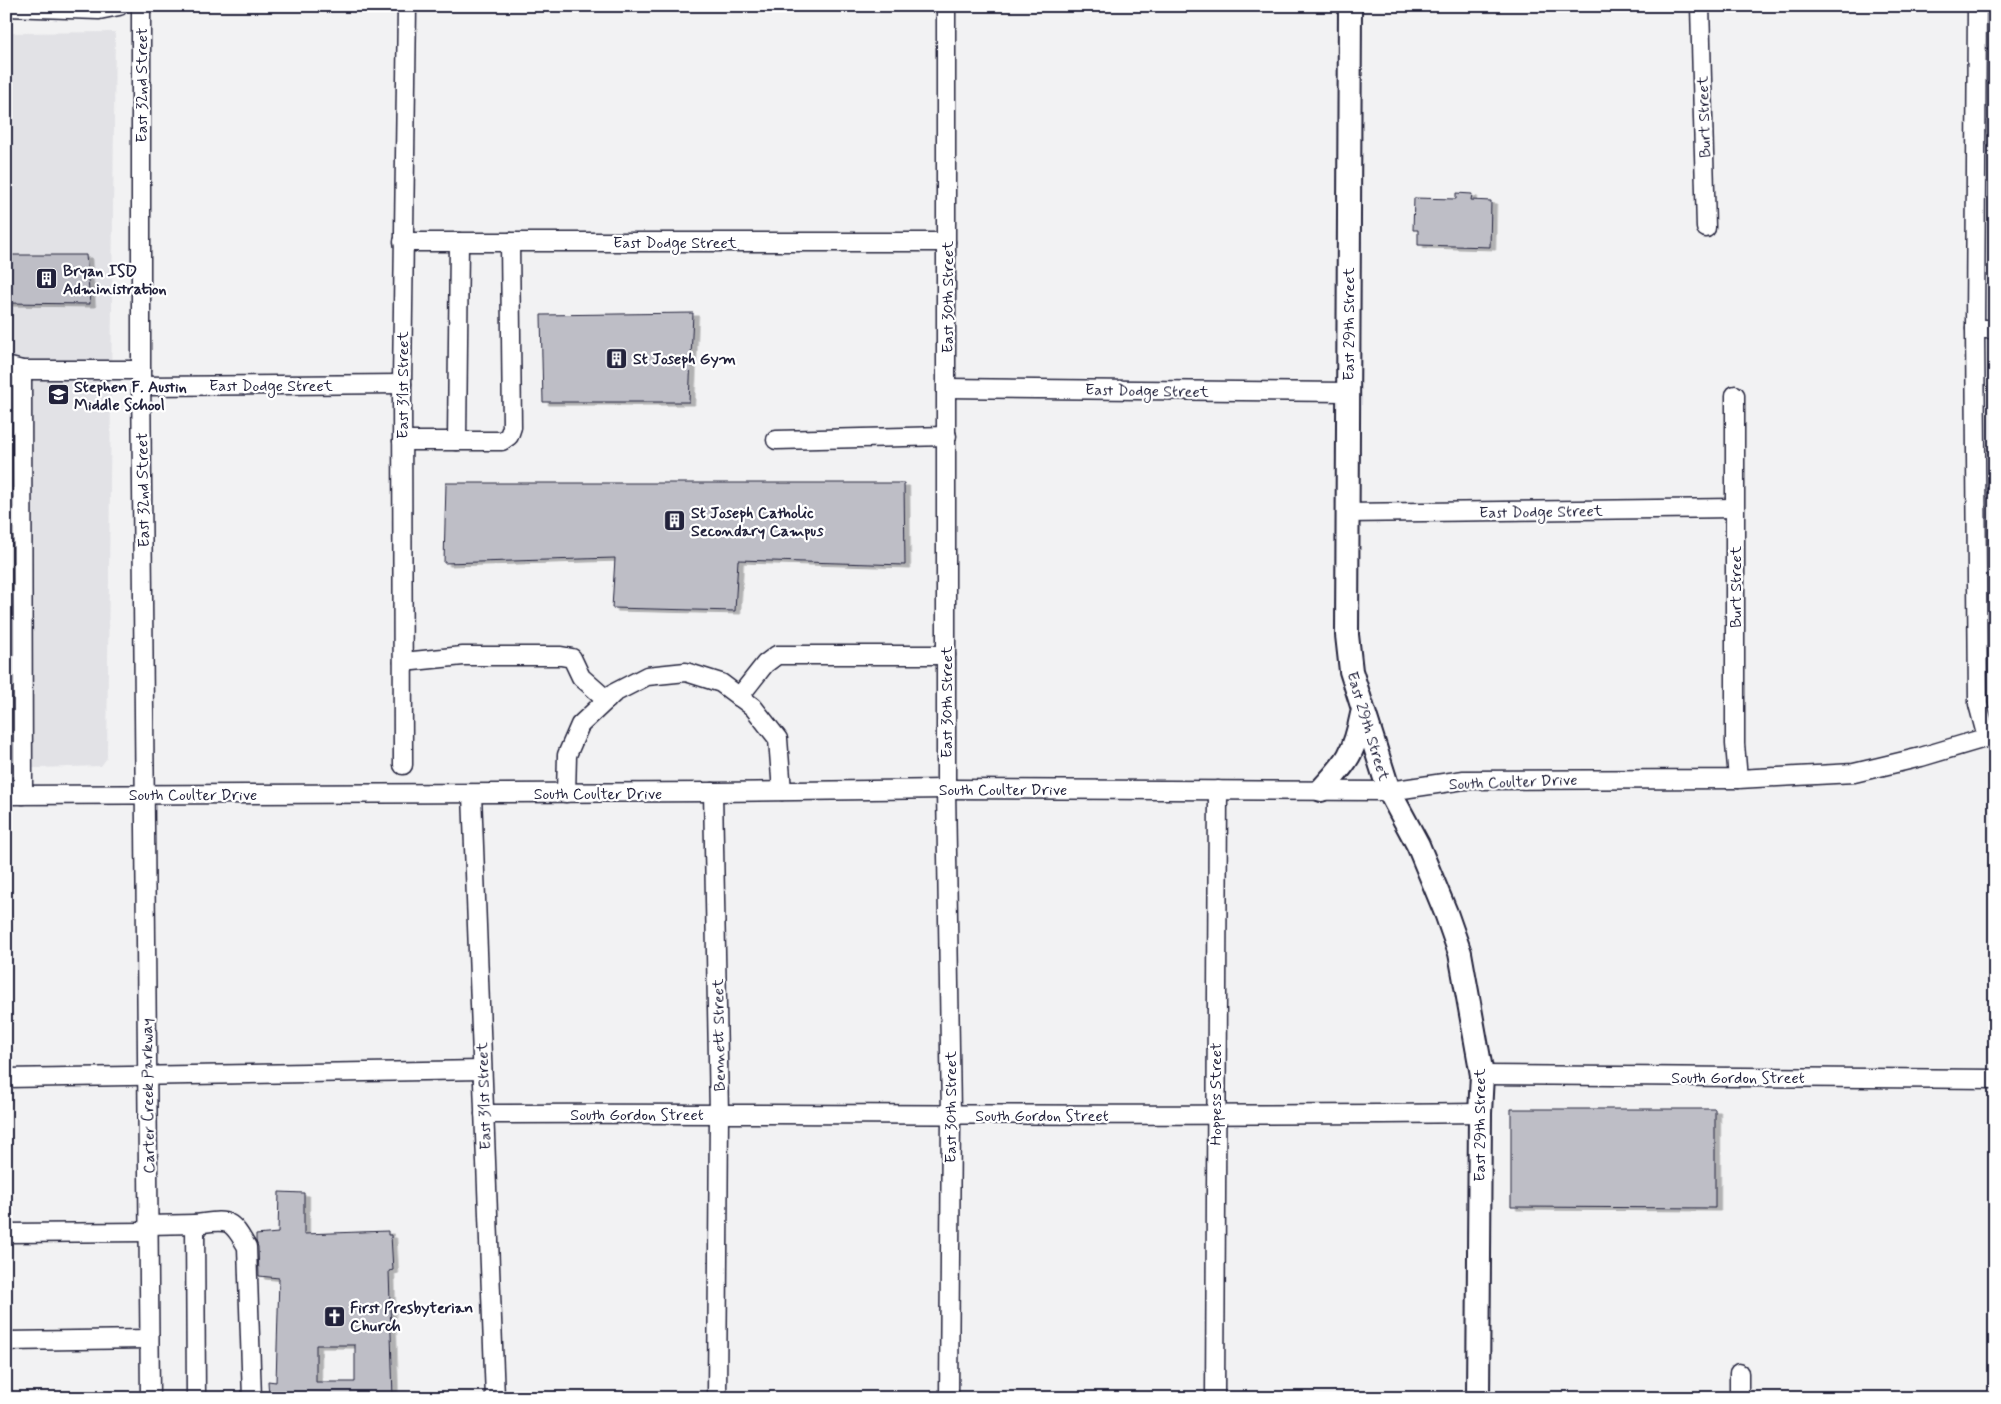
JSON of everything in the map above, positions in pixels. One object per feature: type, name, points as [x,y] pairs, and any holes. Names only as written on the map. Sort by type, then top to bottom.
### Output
[{"type":"main road","name":"East 29th Street","points":[[1350,6],[1347,392],[1347,636],[1350,671],[1389,790],[1418,845],[1460,953],[1482,1076],[1480,1114],[1478,1398]]},
{"type":"main road","points":[[1321,790],[1351,756],[1357,742],[1363,713]]},
{"type":"street","points":[[6,7],[99,10],[118,6]]},
{"type":"street","name":"East 32nd Street","points":[[141,6],[141,378],[145,794]]},
{"type":"street","name":"East 31st Street","points":[[403,765],[402,384],[407,6]]},
{"type":"street","name":"East 30th Street","points":[[946,6],[946,789],[950,1114],[949,1398]]},
{"type":"street","name":"Burt Street","points":[[1700,6],[1706,228]]},
{"type":"street","points":[[1977,6],[1975,329],[1978,704],[1991,736]]},
{"type":"street","name":"East Dodge Street","points":[[404,242],[946,242]]},
{"type":"street","points":[[457,441],[459,242]]},
{"type":"street","points":[[402,441],[502,441],[509,436],[512,427],[510,242]]},
{"type":"street","points":[[1975,329],[1995,329]]},
{"type":"street","points":[[14,368],[14,795]]},
{"type":"street","name":"East Dodge Street","points":[[14,368],[141,378],[402,384]]},
{"type":"street","name":"East Dodge Street","points":[[947,388],[1347,392]]},
{"type":"street","name":"Burt Street","points":[[1735,395],[1735,744],[1738,779]]},
{"type":"street","points":[[776,440],[947,436]]},
{"type":"street","name":"East Dodge Street","points":[[1347,513],[1734,508]]},
{"type":"street","points":[[739,697],[765,664],[777,655],[946,655]]},
{"type":"street","points":[[403,662],[463,656],[561,656],[572,658],[581,676],[607,700]]},
{"type":"street","points":[[566,793],[567,755],[580,725],[614,693],[646,676],[686,672],[721,683],[753,707],[778,739],[782,791]]},
{"type":"street","name":"South Coulter Drive","points":[[14,795],[472,794],[946,789],[1389,790],[1464,780],[1738,779],[1854,773],[1921,757],[1991,736]]},
{"type":"street","name":"Hoppess Street","points":[[1215,1398],[1218,790]]},
{"type":"street","name":"Bennett Street","points":[[713,792],[719,1113],[717,1398]]},
{"type":"street","name":"Carter Creek Parkway","points":[[145,794],[148,1339],[150,1398]]},
{"type":"street","name":"East 31st Street","points":[[472,794],[495,1398]]},
{"type":"street","points":[[6,1078],[482,1070]]},
{"type":"street","name":"South Gordon Street","points":[[1482,1076],[1995,1079]]},
{"type":"street","name":"South Gordon Street","points":[[484,1114],[719,1113],[1215,1116],[1480,1114]]},
{"type":"street","points":[[6,1233],[148,1228],[222,1221],[236,1227],[247,1247],[252,1398]]},
{"type":"street","points":[[195,1224],[196,1398]]},
{"type":"street","points":[[6,1341],[148,1339]]},
{"type":"street","points":[[1738,1373],[1739,1398]]},
{"type":"shaded area","name":"Stephen F. Austin Middle School","points":[[115,32],[107,758],[101,766],[6,769],[6,33]]},
{"type":"building","points":[[1456,193],[1472,194],[1471,200],[1491,201],[1490,247],[1418,245],[1418,230],[1413,230],[1414,198],[1456,199]]},
{"type":"building","name":"Bryan ISD Administration","points":[[6,255],[86,255],[90,304],[6,303]]},
{"type":"building","name":"St Joseph Gym","points":[[693,313],[689,402],[543,402],[541,315]]},
{"type":"building","name":"St Joseph Catholic Secondary Campus","points":[[446,483],[904,483],[905,565],[738,560],[735,611],[612,608],[615,558],[444,563]]},
{"type":"building","points":[[1511,1109],[1715,1109],[1715,1208],[1511,1207]]},
{"type":"building","name":"First Presbyterian Church","points":[[279,1192],[304,1193],[304,1234],[388,1231],[388,1235],[391,1235],[393,1270],[389,1271],[393,1398],[269,1398],[268,1381],[276,1382],[279,1278],[259,1276],[256,1235],[278,1233]],"holes":[[[316,1345],[355,1345],[355,1382],[316,1382]]]},
{"type":"place","name":"Bryan ISD Administration","points":[[47,279]]},
{"type":"place","name":"St Joseph Gym","points":[[617,358]]},
{"type":"place","name":"Stephen F. Austin Middle School","points":[[58,395]]},
{"type":"place","name":"St Joseph Catholic Secondary Campus","points":[[675,521]]},
{"type":"place","name":"First Presbyterian Church","points":[[334,1316]]}]
